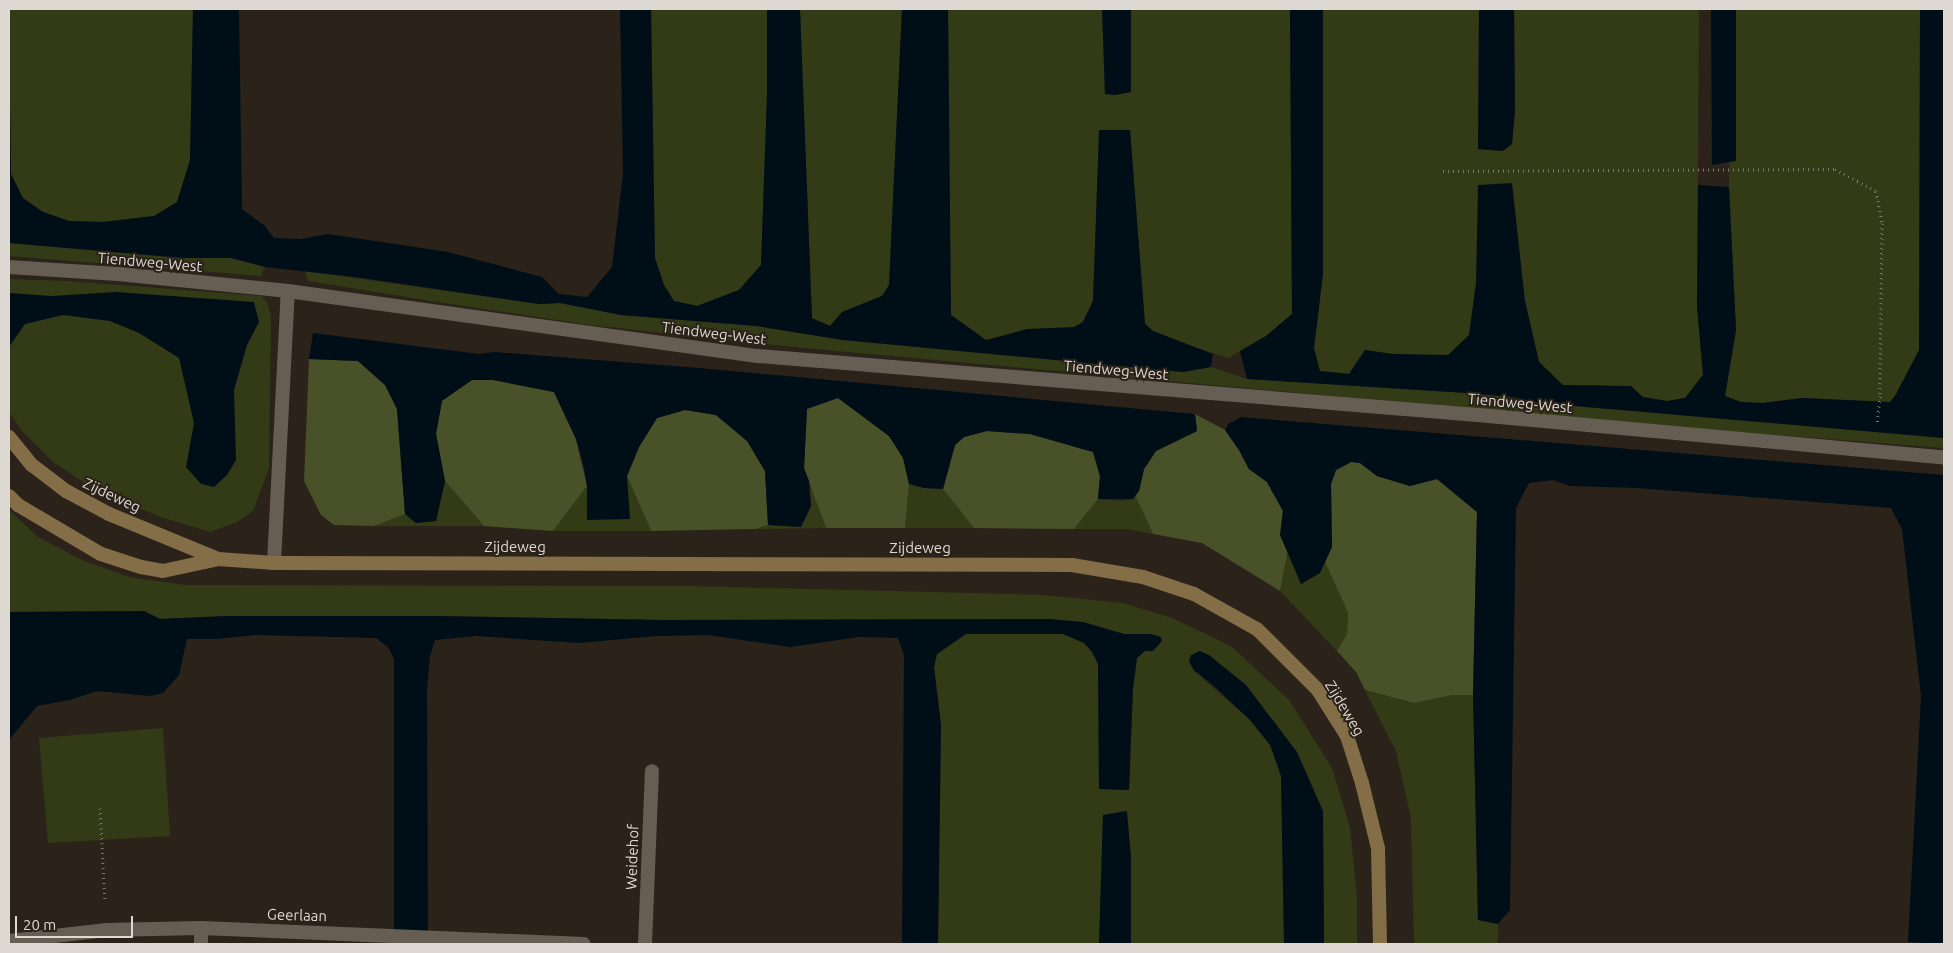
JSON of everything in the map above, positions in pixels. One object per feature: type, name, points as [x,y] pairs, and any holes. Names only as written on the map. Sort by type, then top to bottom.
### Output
[{"type":"main road","name":"Zijdeweg","points":[[9,437],[32,465],[66,491],[109,514],[218,559]]},
{"type":"main road","name":"Zijdeweg","points":[[9,496],[18,505],[101,554],[141,567],[163,571],[218,559],[274,563],[1072,565],[1143,577],[1194,594],[1257,629],[1318,690],[1347,736],[1362,783],[1378,848],[1380,944]]},
{"type":"street","name":"Tiendweg-West","points":[[9,267],[118,274],[288,291],[758,356],[1478,415],[1944,457]]},
{"type":"street","points":[[274,563],[288,291]]},
{"type":"street","name":"Weidehof","points":[[645,944],[652,771]]},
{"type":"street","points":[[201,928],[201,944]]},
{"type":"street","name":"Geerlaan","points":[[9,941],[107,930],[201,928],[584,944]]},
{"type":"path","points":[[1443,171],[1835,169],[1876,191],[1882,224],[1880,396],[1875,451]]},
{"type":"path","points":[[100,808],[107,930]]},
{"type":"green space","points":[[9,9],[193,9],[190,160],[177,202],[154,216],[103,222],[69,221],[43,212],[22,198],[11,174]]},
{"type":"green space","points":[[651,9],[767,9],[767,95],[761,265],[739,290],[697,306],[674,301],[664,286],[655,258]]},
{"type":"green space","points":[[800,9],[902,9],[889,285],[882,296],[842,312],[830,326],[812,319]]},
{"type":"green space","points":[[948,9],[1102,9],[1105,93],[1115,95],[1131,92],[1131,9],[1290,9],[1292,314],[1266,336],[1228,358],[1153,331],[1145,324],[1130,130],[1100,130],[1093,301],[1083,322],[1074,327],[986,340],[951,315]]},
{"type":"green space","points":[[1323,9],[1479,9],[1478,149],[1503,151],[1512,144],[1515,110],[1514,9],[1699,9],[1697,307],[1703,375],[1685,398],[1667,401],[1643,397],[1604,385],[1563,386],[1539,362],[1525,301],[1476,283],[1469,335],[1448,356],[1393,354],[1365,350],[1349,374],[1320,371],[1314,348],[1323,274]]},
{"type":"green space","points":[[1730,9],[1920,9],[1919,350],[1890,402],[1802,398],[1763,403],[1741,402],[1725,396],[1736,330],[1729,187]]},
{"type":"green space","points":[[9,243],[183,258],[231,258],[265,267],[261,276],[9,256]]},
{"type":"green space","points":[[305,271],[539,304],[560,303],[621,315],[756,326],[843,340],[1183,372],[1211,367],[1247,379],[1467,393],[1511,397],[1540,403],[1944,438],[1944,448],[1687,428],[804,348],[590,325],[308,281]]},
{"type":"green space","points":[[9,279],[67,281],[262,296],[268,304],[271,316],[269,468],[253,511],[237,522],[210,532],[161,517],[97,491],[53,462],[22,431],[9,412]]},
{"type":"green space","points":[[309,359],[358,361],[385,385],[397,409],[405,514],[374,526],[334,525],[321,515],[304,481]]},
{"type":"green space","points":[[472,380],[493,380],[554,392],[576,439],[587,486],[553,531],[484,526],[445,481],[436,434],[442,400]]},
{"type":"green space","points":[[838,398],[889,436],[903,457],[909,484],[905,528],[826,528],[804,468],[807,408]]},
{"type":"green space","points":[[685,410],[716,415],[747,441],[765,471],[768,525],[756,529],[651,531],[627,476],[639,447],[657,418]]},
{"type":"green space","points":[[1195,414],[1225,430],[1249,469],[1267,482],[1283,511],[1280,535],[1288,550],[1280,591],[1202,543],[1153,534],[1135,495],[1139,491],[1144,469],[1156,451],[1197,431]]},
{"type":"green space","points":[[987,431],[1030,434],[1093,452],[1100,476],[1098,499],[1074,529],[974,528],[943,489],[955,445],[964,437]]},
{"type":"green space","points":[[1351,462],[1360,463],[1377,476],[1410,486],[1437,479],[1477,512],[1473,695],[1453,695],[1414,703],[1365,690],[1356,672],[1337,651],[1347,634],[1348,613],[1325,562],[1332,547],[1331,484],[1336,470]]},
{"type":"green space","points":[[627,476],[651,531],[553,531],[587,486],[587,520]]},
{"type":"green space","points":[[445,481],[484,526],[374,526],[405,514],[416,523],[436,521]]},
{"type":"green space","points":[[809,481],[826,528],[756,529],[768,525],[801,527],[811,506]]},
{"type":"green space","points":[[909,484],[924,488],[943,489],[974,528],[905,528]]},
{"type":"green space","points":[[1135,495],[1153,534],[1128,529],[1074,529],[1098,499],[1121,501],[1133,499]]},
{"type":"green space","points":[[9,510],[38,537],[82,560],[129,577],[185,585],[689,586],[1043,595],[1123,603],[1172,618],[1231,646],[1289,700],[1332,768],[1350,828],[1357,897],[1357,944],[1324,944],[1323,811],[1200,651],[1191,656],[1189,661],[1193,670],[1250,720],[1271,745],[1281,776],[1284,944],[1131,944],[1131,858],[1126,811],[1103,815],[1099,944],[938,944],[941,725],[934,667],[937,654],[966,634],[1063,634],[1084,643],[1098,663],[1099,789],[1129,790],[1133,688],[1137,658],[1145,651],[1151,634],[1124,634],[1083,622],[1049,619],[664,620],[434,616],[226,616],[160,619],[144,611],[9,612]]},
{"type":"green space","points":[[1288,550],[1301,584],[1320,573],[1325,562],[1348,613],[1347,634],[1337,651],[1280,591]]},
{"type":"green space","points":[[1365,690],[1414,703],[1453,695],[1473,695],[1478,920],[1498,924],[1498,944],[1414,944],[1411,818],[1396,751]]},
{"type":"green space","points":[[163,728],[170,836],[48,843],[39,738]]},
{"type":"shaded area","points":[[193,9],[239,9],[242,209],[265,226],[274,238],[301,239],[328,234],[448,252],[542,277],[559,294],[587,297],[612,267],[623,174],[620,9],[651,9],[655,258],[664,285],[674,301],[697,306],[739,290],[761,265],[767,95],[767,9],[800,9],[812,318],[830,326],[842,312],[882,296],[889,285],[902,9],[948,9],[951,315],[986,340],[1027,329],[1074,327],[1083,322],[1093,301],[1099,130],[1130,130],[1145,324],[1153,331],[1213,354],[1211,367],[1183,372],[843,340],[756,326],[621,315],[560,303],[539,304],[355,277],[265,267],[231,258],[183,258],[9,243],[9,37],[11,174],[23,198],[43,212],[69,221],[103,222],[154,216],[177,202],[190,160]]},
{"type":"shaded area","points":[[1102,9],[1131,9],[1131,92],[1115,95],[1105,94]]},
{"type":"shaded area","points":[[1290,9],[1323,9],[1323,274],[1314,348],[1320,371],[1349,374],[1365,350],[1393,354],[1448,355],[1469,335],[1476,283],[1478,185],[1512,183],[1525,301],[1539,362],[1563,385],[1631,386],[1643,397],[1667,401],[1685,398],[1703,375],[1697,307],[1698,185],[1729,187],[1736,330],[1725,396],[1741,402],[1763,403],[1802,398],[1890,402],[1919,350],[1920,9],[1944,9],[1944,438],[1540,403],[1511,397],[1467,393],[1247,379],[1240,351],[1266,336],[1292,314]]},
{"type":"shaded area","points":[[1479,9],[1514,9],[1515,110],[1512,144],[1503,151],[1478,149]]},
{"type":"shaded area","points":[[1711,9],[1736,9],[1736,161],[1712,165]]},
{"type":"shaded area","points":[[116,292],[254,302],[259,322],[247,345],[234,390],[236,460],[227,475],[214,487],[201,484],[186,467],[194,423],[179,358],[139,333],[110,321],[63,315],[25,324],[9,347],[9,293],[52,296]]},
{"type":"shaded area","points":[[313,333],[479,354],[494,352],[699,368],[1195,414],[1197,431],[1156,451],[1144,469],[1139,491],[1133,499],[1098,499],[1100,476],[1093,452],[1030,434],[987,431],[964,437],[955,445],[943,489],[924,488],[909,484],[903,458],[889,436],[838,398],[807,409],[804,468],[809,481],[811,506],[801,527],[768,525],[765,471],[747,441],[716,415],[685,410],[657,418],[639,447],[627,476],[630,519],[587,520],[587,486],[584,468],[576,439],[554,392],[493,380],[472,380],[442,401],[436,434],[445,481],[436,521],[416,523],[405,514],[397,409],[385,385],[358,361],[309,359]]},
{"type":"shaded area","points":[[1241,417],[1944,475],[1944,944],[1908,942],[1921,696],[1902,529],[1891,508],[1637,488],[1570,486],[1553,480],[1529,483],[1516,508],[1510,910],[1498,924],[1478,920],[1473,695],[1477,512],[1437,479],[1410,486],[1377,476],[1360,463],[1351,462],[1336,470],[1331,484],[1332,547],[1320,573],[1301,584],[1280,535],[1283,511],[1267,482],[1249,469],[1225,430],[1228,424]]},
{"type":"shaded area","points":[[144,611],[160,619],[226,616],[434,616],[664,620],[1049,619],[1083,622],[1124,634],[1151,634],[1161,637],[1162,641],[1153,651],[1145,651],[1137,658],[1133,688],[1129,790],[1099,789],[1098,664],[1092,652],[1084,643],[1063,634],[966,634],[937,654],[934,667],[941,725],[938,944],[902,944],[904,655],[898,638],[859,637],[790,647],[708,635],[656,636],[579,643],[476,636],[435,640],[430,656],[427,689],[428,944],[394,944],[394,659],[388,647],[376,638],[256,635],[216,639],[187,639],[179,675],[163,693],[150,696],[97,691],[70,700],[37,706],[9,740],[9,612]]},
{"type":"shaded area","points":[[1200,651],[1209,655],[1246,685],[1297,752],[1323,811],[1324,944],[1284,944],[1281,776],[1270,745],[1250,720],[1194,670],[1189,661],[1191,655]]},
{"type":"shaded area","points":[[1127,811],[1131,858],[1131,944],[1099,944],[1103,815]]}]
